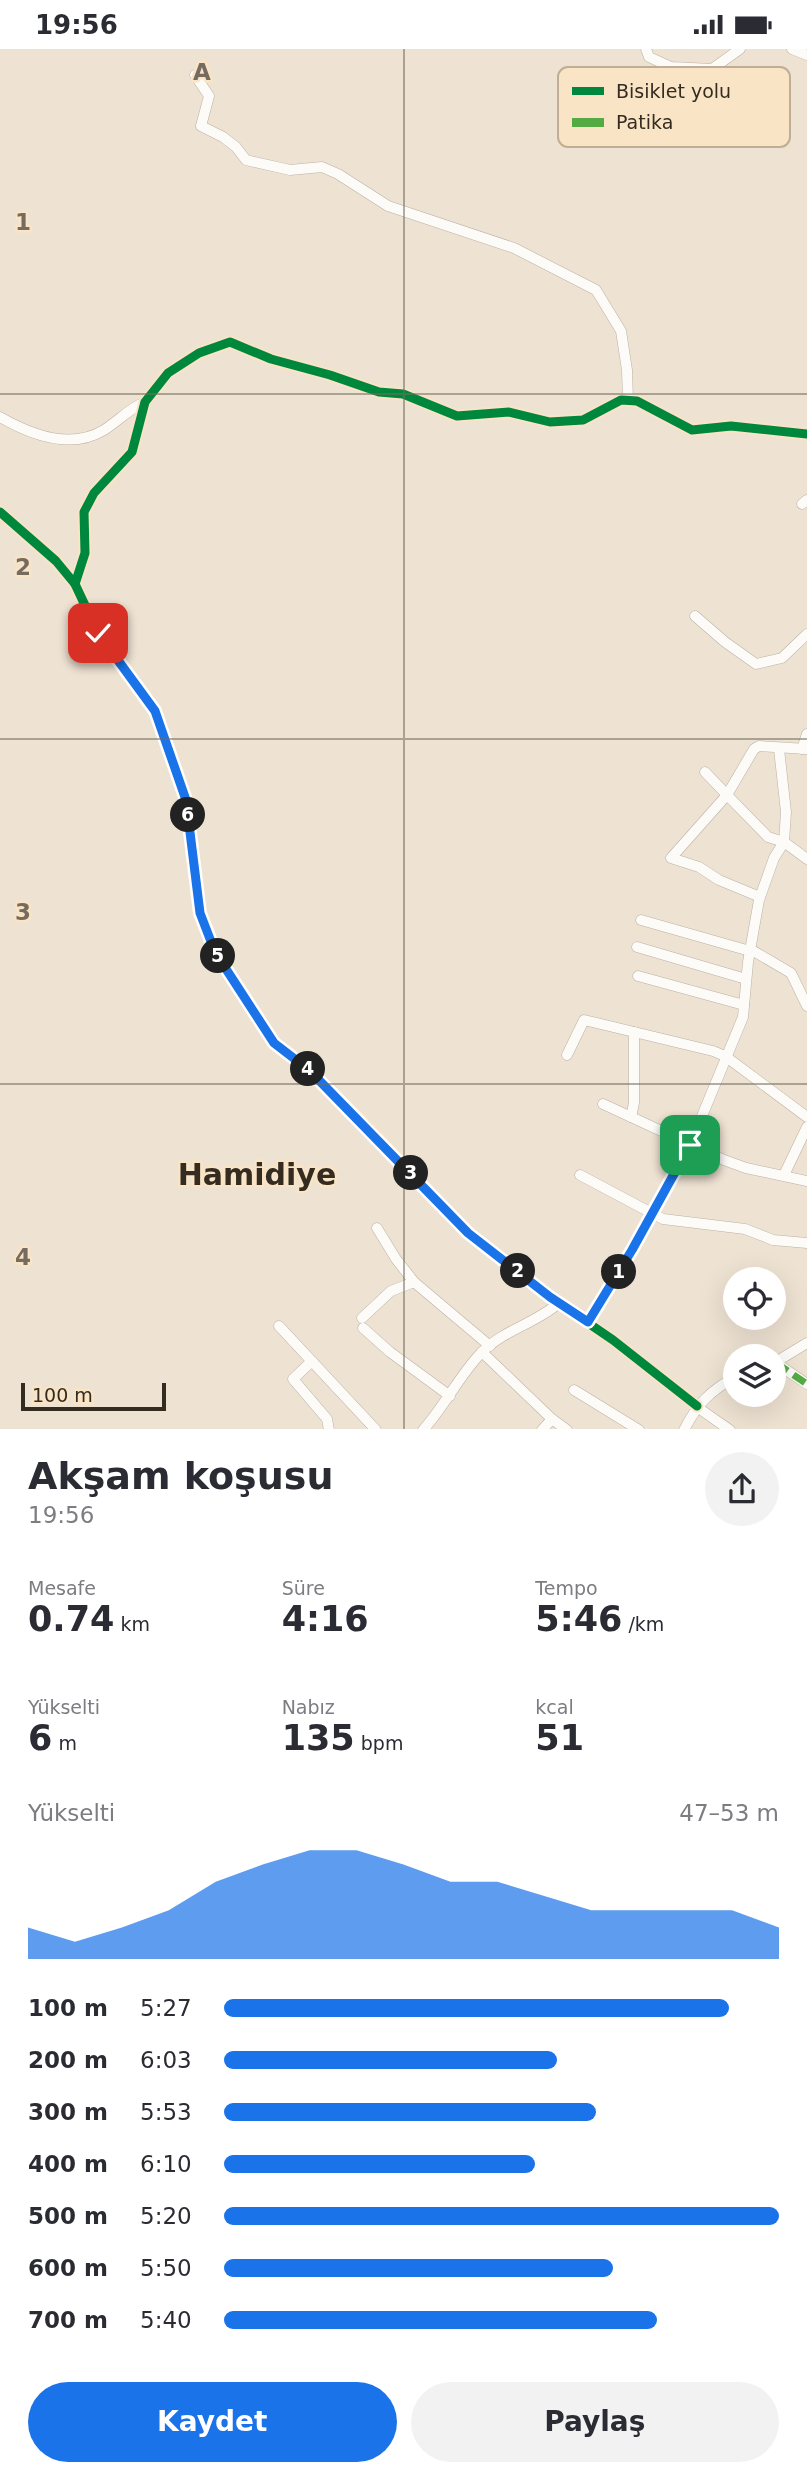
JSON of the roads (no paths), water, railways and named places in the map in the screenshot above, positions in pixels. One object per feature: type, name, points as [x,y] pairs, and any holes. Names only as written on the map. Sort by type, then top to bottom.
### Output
[{"type":"street","points":[[646,49],[649,57],[671,67]]},
{"type":"street","points":[[715,67],[740,49]]},
{"type":"street","points":[[792,49],[807,55]]},
{"type":"street","points":[[195,75],[209,96],[201,126],[223,137],[236,147],[246,160],[290,170],[322,167],[338,174],[388,206],[514,248],[596,290],[621,331],[628,400]]},
{"type":"street","points":[[0,417],[26,431],[55,439],[88,439],[145,402],[168,373],[199,353],[230,342],[271,359],[379,392],[403,394],[457,416],[509,412],[550,422],[583,420],[621,400],[628,400],[637,401],[692,430],[731,426],[807,434]]},
{"type":"street","points":[[75,584],[85,553],[83,512],[94,493],[132,452],[145,402]]},
{"type":"street","points":[[0,512],[57,561],[75,584],[98,633],[155,711],[186,800],[200,913],[215,952],[274,1043],[309,1070],[468,1233],[559,1303],[613,1339],[729,1429]]},
{"type":"street","points":[[695,616],[756,664],[782,658],[807,634]]},
{"type":"street","points":[[760,897],[719,880],[699,867],[671,858],[727,795],[754,750],[759,746],[804,749],[807,734]]},
{"type":"street","points":[[588,1322],[690,1145],[743,1017],[750,950],[760,897],[775,857],[784,842],[786,812],[779,749]]},
{"type":"street","points":[[705,772],[768,837],[784,842],[807,859]]},
{"type":"street","points":[[641,920],[750,950],[791,973],[807,1006]]},
{"type":"street","points":[[637,947],[746,979]]},
{"type":"street","points":[[638,977],[744,1005]]},
{"type":"street","points":[[567,1055],[584,1020],[713,1051],[726,1056],[807,1117]]},
{"type":"street","points":[[631,1117],[634,1103],[634,1032]]},
{"type":"street","points":[[603,1104],[746,1168],[807,1181]]},
{"type":"street","points":[[784,1175],[807,1127]]},
{"type":"street","points":[[580,1175],[663,1219],[745,1229],[773,1240],[807,1243]]},
{"type":"street","points":[[377,1228],[414,1282],[486,1349],[565,1429]]},
{"type":"street","points":[[414,1282],[391,1291],[363,1323],[390,1352],[450,1396]]},
{"type":"street","points":[[424,1429],[486,1349],[512,1331],[546,1314],[559,1303]]},
{"type":"street","points":[[279,1325],[375,1429]]},
{"type":"street","points":[[786,1356],[807,1343]]},
{"type":"street","points":[[312,1361],[293,1379],[327,1419],[330,1429]]},
{"type":"street","points":[[786,1370],[807,1384]]},
{"type":"street","points":[[685,1429],[697,1406],[723,1384]]},
{"type":"street","points":[[574,1390],[637,1429]]},
{"type":"street","points":[[543,1429],[552,1419]]},
{"type":"district","name":"Hamidiye","points":[[257,1175]]}]
